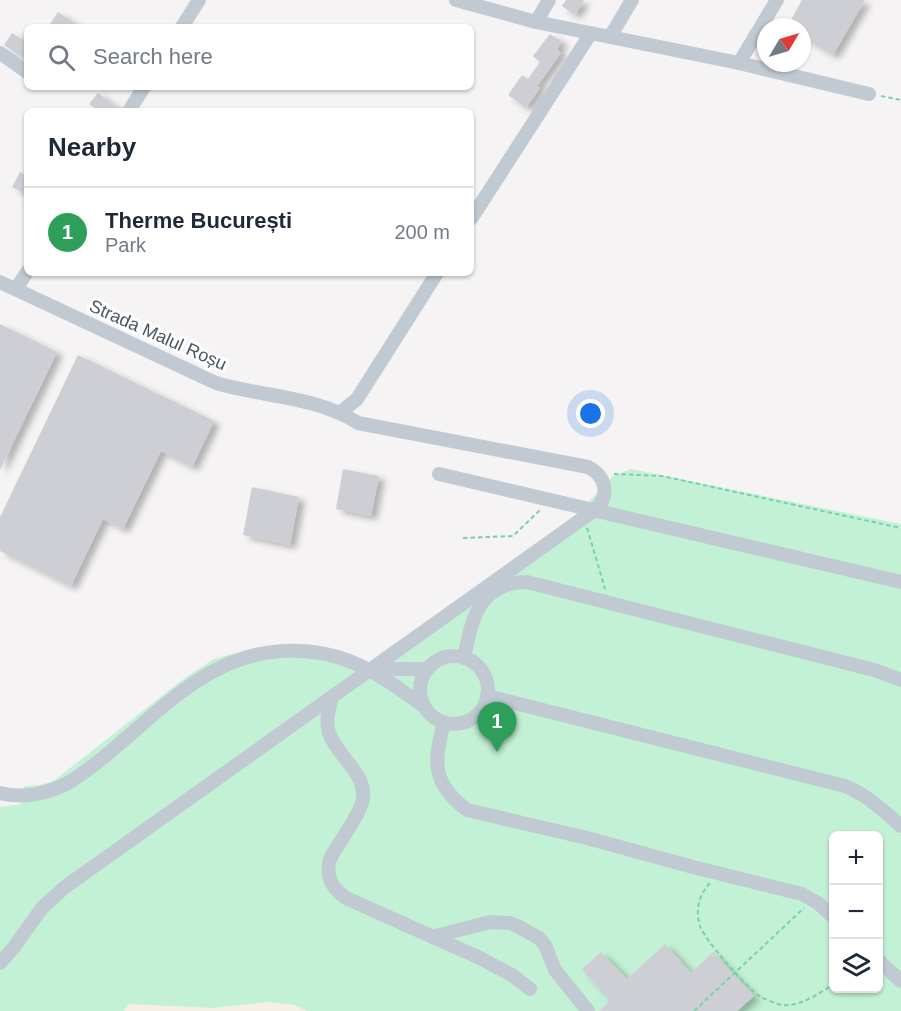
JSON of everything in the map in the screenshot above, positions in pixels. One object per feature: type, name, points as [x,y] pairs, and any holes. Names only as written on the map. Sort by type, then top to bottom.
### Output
[{"type":"street","points":[[184,24],[199,0]]},
{"type":"street","points":[[456,0],[536,22],[739,63],[869,94]]},
{"type":"street","points":[[536,22],[549,0]]},
{"type":"street","points":[[610,37],[632,0]]},
{"type":"street","points":[[739,63],[777,0]]},
{"type":"street","points":[[474,214],[591,33]]},
{"type":"street","points":[[0,53],[24,70]]},
{"type":"street","points":[[131,108],[142,90]]},
{"type":"street","points":[[16,289],[24,276]]},
{"type":"street","points":[[341,412],[357,399],[435,276]]},
{"type":"street","name":"Strada Malul Roșu","points":[[0,282],[216,383],[248,392],[304,401],[334,412],[341,412],[358,423],[588,467],[599,474]]},
{"type":"street","points":[[439,474],[551,499],[590,513],[901,582]]},
{"type":"street","points":[[0,963],[42,909],[65,887],[590,513],[602,503],[605,489],[599,474]]},
{"type":"street","points":[[464,658],[477,609],[492,592],[507,584],[527,582],[874,670],[901,680]]},
{"type":"street","points":[[3,793],[42,793],[68,783],[192,684],[234,660],[265,653],[298,651],[330,655],[369,669],[424,706],[432,716],[444,723],[458,724],[472,719],[482,709],[487,696],[483,673],[472,662],[464,658],[444,658],[428,669],[420,687],[424,706]]},
{"type":"street","points":[[369,669],[428,669]]},
{"type":"street","points":[[487,696],[845,786],[872,800],[901,826]]},
{"type":"street","points":[[332,697],[327,722],[329,733],[359,778],[363,789],[362,801],[330,859],[329,879],[335,890],[346,898],[480,958],[512,975],[530,989]]},
{"type":"street","points":[[444,723],[437,759],[439,774],[451,798],[467,810],[802,894],[829,914]]},
{"type":"street","points":[[432,937],[490,922],[510,923],[519,927],[539,938],[545,945],[555,970],[588,1011]]},
{"type":"street","points":[[883,964],[901,981]]},
{"type":"path","points":[[869,94],[901,100]]},
{"type":"path","points":[[599,474],[662,476],[901,528]]},
{"type":"path","points":[[463,538],[513,536],[551,499]]},
{"type":"path","points":[[590,513],[608,602]]},
{"type":"path","points":[[721,873],[703,891],[699,900],[698,913],[701,927],[707,938],[735,971],[760,996],[783,1005],[810,999],[829,987]]},
{"type":"path","points":[[694,1011],[813,900]]},
{"type":"green space","points":[[631,469],[901,524],[901,1011],[0,1011],[0,807],[21,804],[24,786],[40,785],[55,780],[182,680],[212,660],[280,645],[369,669],[579,512],[613,476]]},
{"type":"sand","points":[[268,1002],[294,1005],[307,1011],[124,1011],[129,1004],[213,1008]]},
{"type":"building","points":[[566,0],[584,0],[575,15],[562,6]]},
{"type":"building","points":[[802,0],[865,0],[833,55],[811,42],[811,18],[792,18]]},
{"type":"building","points":[[58,12],[76,24],[50,24]]},
{"type":"building","points":[[12,33],[24,41],[24,59],[4,45]]},
{"type":"building","points":[[550,34],[562,42],[557,49],[561,53],[537,86],[540,88],[526,108],[508,95],[522,75],[528,79],[540,62],[533,56]]},
{"type":"building","points":[[98,93],[119,108],[94,108],[89,104]]},
{"type":"building","points":[[20,172],[24,174],[24,193],[12,187]]},
{"type":"building","points":[[0,324],[57,352],[0,470]]},
{"type":"building","points":[[78,355],[214,421],[192,467],[161,451],[123,529],[103,519],[71,586],[0,551],[0,517]]},
{"type":"building","points":[[343,469],[379,476],[371,516],[336,509]]},
{"type":"building","points":[[252,487],[299,497],[290,545],[243,535]]},
{"type":"building","points":[[665,944],[691,973],[713,952],[754,996],[737,1011],[599,1011],[610,1001],[582,969],[601,952],[627,979]]},
{"type":"place","name":"Therme București","points":[[497,752]]}]
